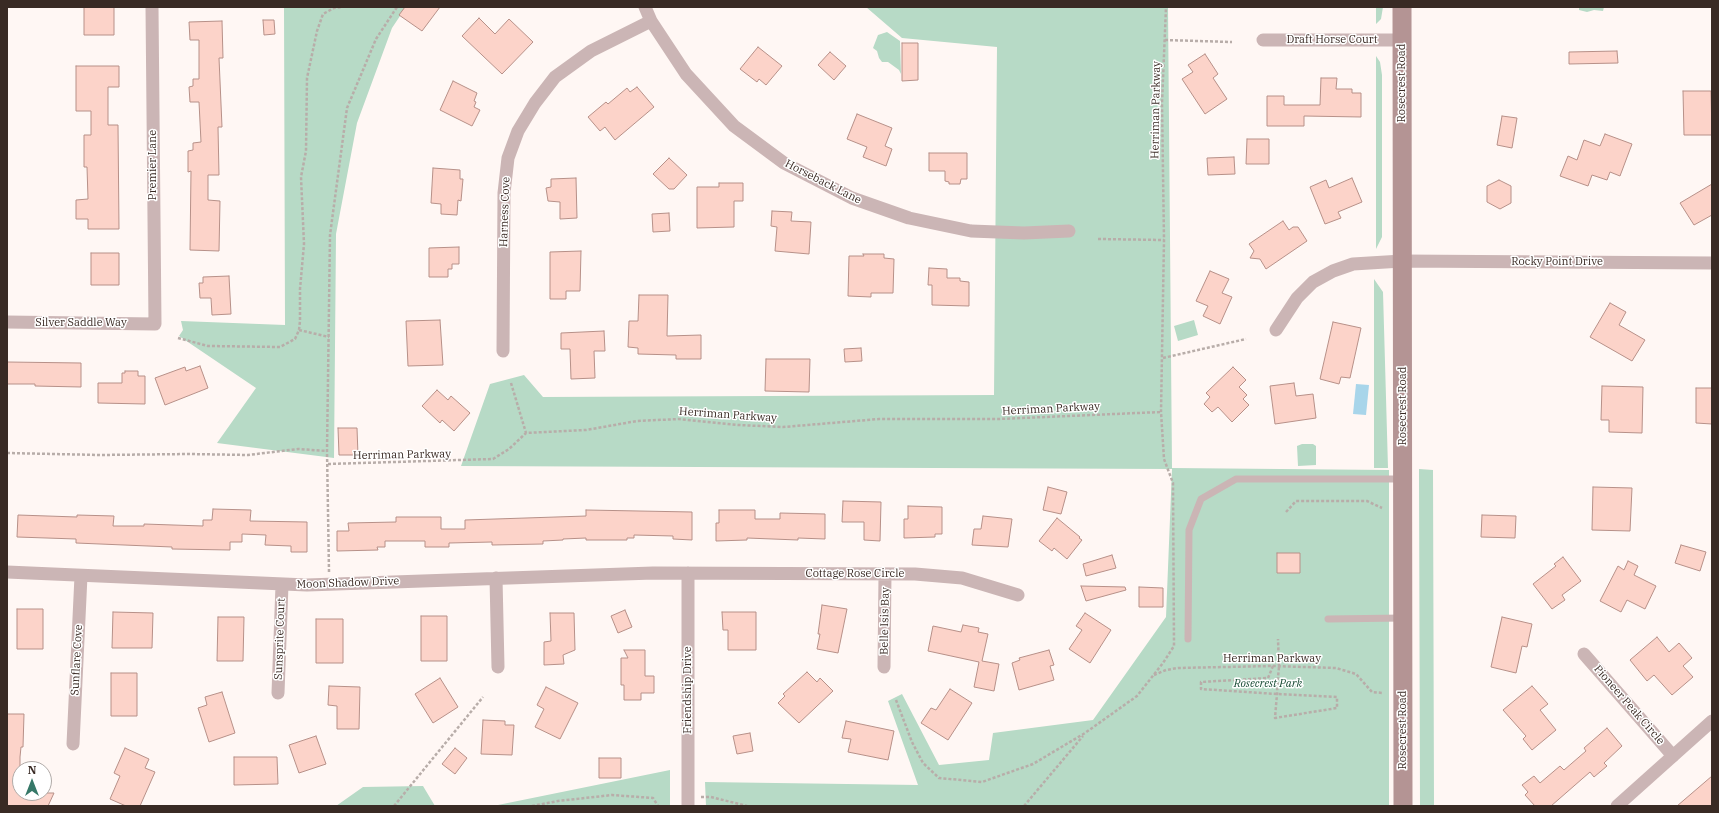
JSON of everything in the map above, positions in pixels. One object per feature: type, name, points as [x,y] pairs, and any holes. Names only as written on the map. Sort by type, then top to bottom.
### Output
[{"type":"main road","name":"Rosecrest Road","points":[[1402,7],[1403,806]]},
{"type":"street","name":"Premier Lane","points":[[152,7],[155,324]]},
{"type":"street","name":"Horseback Lane","points":[[645,7],[651,21],[686,74],[734,126],[784,163],[852,198],[909,218],[971,231],[1024,233],[1069,231]]},
{"type":"street","name":"Harness Cove","points":[[503,351],[504,193],[508,158],[518,131],[535,103],[555,76],[590,51],[651,21]]},
{"type":"street","name":"Draft Horse Court","points":[[1263,40],[1402,40]]},
{"type":"street","name":"Rocky Point Drive","points":[[1276,330],[1297,298],[1313,282],[1333,270],[1353,264],[1402,262],[1712,263]]},
{"type":"street","name":"Silver Saddle Way","points":[[7,322],[155,324]]},
{"type":"street","name":"Moon Shadow Drive","points":[[7,572],[282,585],[688,573]]},
{"type":"street","name":"Cottage Rose Circle","points":[[688,573],[931,574],[954,577],[988,585],[1018,596]]},
{"type":"street","name":"Friendship Drive","points":[[688,573],[688,806]]},
{"type":"street","name":"Belle Isis Bay","points":[[884,667],[885,574]]},
{"type":"street","name":"Sunflare Cove","points":[[73,744],[81,576]]},
{"type":"street","points":[[496,578],[498,667]]},
{"type":"street","name":"Sunsprite Court","points":[[278,693],[282,585]]},
{"type":"street","name":"Pioneer Peak Circle","points":[[1584,654],[1674,756]]},
{"type":"street","points":[[1617,806],[1712,722]]},
{"type":"lane","points":[[1188,639],[1188,530],[1201,499],[1236,479],[1403,479]]},
{"type":"lane","points":[[1328,619],[1403,618]]},
{"type":"path","points":[[178,338],[208,346],[280,348],[294,339],[299,330],[304,244],[301,177],[306,151],[307,78],[317,31],[323,14],[334,8],[342,7]]},
{"type":"path","points":[[329,576],[327,451],[330,235],[347,108],[376,39],[398,7]]},
{"type":"path","name":"Herriman Parkway","points":[[896,700],[912,742],[923,763],[939,778],[982,782],[1033,764],[1085,733],[1137,696],[1174,646],[1173,483],[1164,459],[1161,412],[1164,240],[1162,102],[1166,7]]},
{"type":"path","points":[[1165,40],[1232,42]]},
{"type":"path","points":[[1098,239],[1164,240]]},
{"type":"path","points":[[299,330],[329,337]]},
{"type":"path","points":[[1162,358],[1246,339]]},
{"type":"path","points":[[511,383],[526,432]]},
{"type":"path","name":"Herriman Parkway","points":[[328,464],[494,459],[510,449],[526,432],[586,430],[637,421],[679,419],[738,425],[783,427],[879,419],[999,419],[1161,412]]},
{"type":"path","points":[[7,453],[100,455],[248,455],[298,449],[327,451]]},
{"type":"path","points":[[1286,512],[1296,501],[1367,501],[1382,508]]},
{"type":"path","points":[[1273,666],[1268,678],[1201,682],[1201,689],[1277,694],[1337,697],[1337,708],[1275,718],[1277,694],[1279,667],[1278,639]]},
{"type":"path","name":"Herriman Parkway","points":[[1154,675],[1166,670],[1178,668],[1273,666],[1336,668],[1356,674],[1372,692],[1383,693]]},
{"type":"path","points":[[394,806],[483,697]]},
{"type":"path","name":"Herriman Parkway","points":[[1024,806],[1085,733]]},
{"type":"path","points":[[532,806],[558,801],[612,795],[653,798],[658,806]]},
{"type":"path","points":[[702,797],[712,797],[747,806]]},
{"type":"green space","points":[[284,7],[406,7],[392,28],[357,123],[336,234],[334,458],[217,443],[256,388],[179,336],[183,330],[181,321],[285,325]]},
{"type":"green space","name":"Rosecrest Park","points":[[866,7],[1168,7],[1172,468],[1389,470],[1389,806],[706,806],[705,782],[918,785],[888,701],[902,694],[939,765],[989,760],[993,733],[1093,720],[1166,617],[1172,469],[461,466],[490,384],[524,375],[543,397],[994,395],[997,47],[902,38]]},
{"type":"green space","points":[[1376,7],[1383,7],[1381,19],[1376,24]]},
{"type":"green space","points":[[1579,7],[1604,7],[1603,11],[1594,10],[1587,12],[1579,10]]},
{"type":"green space","points":[[887,32],[900,41],[901,74],[899,70],[888,62],[882,62],[877,51],[873,48],[878,35]]},
{"type":"green space","points":[[1376,56],[1380,62],[1382,75],[1382,237],[1376,249]]},
{"type":"green space","points":[[1374,279],[1383,292],[1388,468],[1374,468]]},
{"type":"green space","points":[[1194,320],[1198,335],[1178,341],[1174,326]]},
{"type":"green space","points":[[1302,444],[1313,444],[1316,446],[1316,465],[1298,466],[1297,446]]},
{"type":"green space","points":[[1419,469],[1433,470],[1434,806],[1420,806]]},
{"type":"green space","points":[[670,770],[670,806],[493,806]]},
{"type":"green space","points":[[423,786],[435,806],[336,806],[363,787]]},
{"type":"water","points":[[1356,384],[1369,385],[1366,415],[1353,414]]},
{"type":"building","points":[[84,7],[114,7],[114,35],[84,35]]},
{"type":"building","points":[[405,7],[440,7],[422,31],[399,15]]},
{"type":"building","points":[[479,18],[495,34],[509,19],[533,42],[502,74],[462,36]]},
{"type":"building","points":[[263,20],[274,20],[275,34],[264,35]]},
{"type":"building","points":[[222,21],[223,58],[219,58],[222,127],[218,127],[219,175],[208,175],[208,200],[220,201],[219,251],[190,250],[191,171],[188,172],[188,151],[193,150],[193,143],[201,142],[199,102],[190,102],[189,87],[193,86],[193,79],[199,79],[199,40],[190,40],[189,22]]},
{"type":"building","points":[[902,43],[918,43],[918,80],[902,81]]},
{"type":"building","points":[[758,47],[782,66],[766,85],[759,79],[757,82],[740,69]]},
{"type":"building","points":[[1617,51],[1618,63],[1569,64],[1569,52]]},
{"type":"building","points":[[830,52],[846,66],[834,80],[818,65]]},
{"type":"building","points":[[1205,54],[1218,74],[1213,78],[1227,99],[1205,114],[1182,79],[1193,72],[1188,65]]},
{"type":"building","points":[[76,66],[119,66],[119,87],[108,87],[108,125],[118,125],[119,229],[88,229],[88,219],[76,219],[76,200],[88,199],[87,167],[84,167],[84,135],[91,135],[91,111],[76,111]]},
{"type":"building","points":[[1321,78],[1337,78],[1336,89],[1352,89],[1352,93],[1361,93],[1361,117],[1304,116],[1304,126],[1267,126],[1267,96],[1284,96],[1284,105],[1320,105]]},
{"type":"building","points":[[453,81],[477,93],[474,101],[476,102],[474,107],[480,110],[472,126],[440,110]]},
{"type":"building","points":[[637,87],[654,107],[615,140],[605,127],[600,131],[588,117],[606,102],[608,104],[627,88],[630,92]]},
{"type":"building","points":[[1683,91],[1711,91],[1712,135],[1684,135]]},
{"type":"building","points":[[857,114],[892,128],[885,146],[892,149],[886,166],[863,157],[867,147],[847,139]]},
{"type":"building","points":[[1502,116],[1517,118],[1512,148],[1497,145]]},
{"type":"building","points":[[1605,134],[1632,144],[1620,176],[1610,172],[1607,180],[1592,175],[1588,186],[1560,176],[1568,156],[1577,160],[1584,140],[1600,146]]},
{"type":"building","points":[[1247,139],[1269,139],[1269,164],[1246,164]]},
{"type":"building","points":[[929,153],[967,153],[967,179],[961,179],[960,184],[949,184],[949,182],[945,181],[945,171],[929,171]]},
{"type":"building","points":[[1234,157],[1235,174],[1208,175],[1207,158]]},
{"type":"building","points":[[669,158],[687,175],[674,189],[669,189],[653,174]]},
{"type":"building","points":[[433,168],[460,170],[460,179],[463,179],[461,201],[458,200],[457,215],[441,214],[441,204],[431,203]]},
{"type":"building","points":[[576,178],[577,218],[560,219],[560,202],[548,201],[546,188],[551,187],[551,179]]},
{"type":"building","points":[[1352,178],[1362,202],[1338,212],[1341,218],[1325,224],[1310,187],[1326,180],[1329,188]]},
{"type":"building","points":[[1499,180],[1511,186],[1511,203],[1500,209],[1487,202],[1487,186]]},
{"type":"building","points":[[719,183],[743,183],[743,201],[734,201],[734,227],[697,228],[697,187],[719,187]]},
{"type":"building","points":[[1712,184],[1712,215],[1694,225],[1680,203]]},
{"type":"building","points":[[772,211],[792,212],[791,221],[811,222],[809,254],[775,251],[777,227],[771,226]]},
{"type":"building","points":[[669,213],[670,231],[653,232],[652,214]]},
{"type":"building","points":[[1283,221],[1289,230],[1293,227],[1298,227],[1307,241],[1266,269],[1260,259],[1250,258],[1254,251],[1249,244]]},
{"type":"building","points":[[459,247],[459,264],[452,264],[452,269],[448,269],[448,277],[429,277],[429,248]]},
{"type":"building","points":[[581,251],[580,291],[566,291],[566,299],[550,299],[550,252]]},
{"type":"building","points":[[91,253],[119,253],[119,285],[91,285]]},
{"type":"building","points":[[863,254],[884,254],[884,258],[894,259],[893,293],[871,293],[871,297],[848,296],[849,256],[864,256]]},
{"type":"building","points":[[929,268],[947,269],[947,278],[960,278],[960,281],[969,282],[969,306],[932,305],[932,285],[928,285]]},
{"type":"building","points":[[1210,271],[1229,279],[1222,293],[1232,297],[1220,324],[1203,316],[1208,306],[1196,301]]},
{"type":"building","points":[[229,276],[231,314],[212,315],[211,298],[200,298],[199,283],[203,283],[203,277]]},
{"type":"building","points":[[639,295],[668,295],[667,336],[701,335],[701,359],[676,359],[676,355],[638,354],[638,348],[628,347],[629,321],[638,321]]},
{"type":"building","points":[[1610,303],[1626,312],[1619,325],[1645,340],[1632,361],[1590,337]]},
{"type":"building","points":[[440,320],[443,365],[408,366],[406,321]]},
{"type":"building","points":[[1333,322],[1361,328],[1350,378],[1341,377],[1339,384],[1320,379]]},
{"type":"building","points":[[604,331],[605,351],[594,351],[595,378],[571,379],[570,349],[561,349],[561,333]]},
{"type":"building","points":[[861,348],[862,361],[845,362],[844,349]]},
{"type":"building","points":[[766,359],[810,359],[809,392],[765,391]]},
{"type":"building","points":[[7,362],[81,363],[81,387],[7,384]]},
{"type":"building","points":[[200,366],[208,388],[165,405],[155,378],[185,367],[186,371]]},
{"type":"building","points":[[1233,367],[1246,380],[1239,387],[1247,395],[1243,399],[1249,405],[1232,422],[1218,407],[1212,412],[1204,404],[1210,397],[1206,393]]},
{"type":"building","points":[[125,371],[138,371],[138,376],[145,376],[145,404],[98,403],[98,383],[122,383],[122,373],[125,373]]},
{"type":"building","points":[[1294,383],[1296,396],[1313,394],[1316,418],[1275,424],[1270,386]]},
{"type":"building","points":[[1602,386],[1643,387],[1642,433],[1609,432],[1609,420],[1601,420]]},
{"type":"building","points":[[1696,388],[1712,388],[1712,424],[1696,423]]},
{"type":"building","points":[[437,390],[448,400],[451,396],[470,413],[454,431],[442,420],[440,423],[422,406]]},
{"type":"building","points":[[338,428],[357,428],[358,455],[339,455]]},
{"type":"building","points":[[1048,487],[1067,492],[1061,514],[1043,510]]},
{"type":"building","points":[[1593,487],[1632,488],[1630,531],[1592,530]]},
{"type":"building","points":[[843,501],[881,502],[880,541],[864,540],[864,522],[842,522]]},
{"type":"building","points":[[908,506],[942,507],[942,534],[935,534],[935,537],[904,538],[904,519],[908,519]]},
{"type":"building","points":[[213,509],[251,510],[250,521],[307,522],[307,552],[291,552],[291,546],[265,545],[266,535],[242,534],[242,542],[230,542],[230,550],[172,549],[172,547],[76,543],[76,539],[17,537],[18,515],[77,517],[77,515],[114,516],[113,526],[144,526],[144,524],[203,526],[203,520],[212,520]]},
{"type":"building","points":[[586,510],[692,512],[692,540],[673,539],[673,536],[634,535],[634,538],[627,538],[627,540],[586,540],[586,538],[543,541],[543,544],[492,545],[492,542],[449,543],[449,547],[425,547],[425,541],[385,541],[385,547],[377,547],[378,550],[337,551],[337,531],[349,531],[348,523],[396,522],[396,517],[441,517],[441,529],[465,529],[465,520],[586,516]]},
{"type":"building","points":[[719,510],[755,510],[755,519],[780,519],[780,513],[825,514],[825,539],[798,538],[798,540],[747,538],[747,540],[716,541],[716,523],[719,523]]},
{"type":"building","points":[[1482,515],[1516,516],[1515,538],[1481,537]]},
{"type":"building","points":[[983,516],[1012,519],[1008,547],[972,545],[974,529],[981,529]]},
{"type":"building","points":[[1057,518],[1082,540],[1067,559],[1054,548],[1052,551],[1039,541]]},
{"type":"building","points":[[1681,545],[1706,552],[1700,571],[1675,563]]},
{"type":"building","points":[[1277,553],[1300,553],[1300,573],[1277,573]]},
{"type":"building","points":[[1112,555],[1116,568],[1086,576],[1083,564]]},
{"type":"building","points":[[1563,557],[1581,581],[1562,595],[1565,600],[1552,609],[1533,584],[1556,566],[1554,564]]},
{"type":"building","points":[[1628,561],[1638,566],[1634,575],[1656,586],[1645,609],[1627,600],[1621,612],[1600,601],[1618,566],[1624,570]]},
{"type":"building","points":[[1081,586],[1125,587],[1126,590],[1086,601]]},
{"type":"building","points":[[1139,587],[1163,588],[1163,607],[1139,607]]},
{"type":"building","points":[[822,605],[847,609],[838,653],[817,649],[820,634],[818,634]]},
{"type":"building","points":[[17,609],[43,609],[43,649],[17,649]]},
{"type":"building","points":[[625,610],[632,627],[618,633],[611,616]]},
{"type":"building","points":[[113,612],[153,613],[152,648],[112,648]]},
{"type":"building","points":[[722,612],[756,612],[756,650],[728,650],[728,630],[723,630]]},
{"type":"building","points":[[550,613],[574,613],[575,650],[563,655],[564,664],[544,665],[544,642],[551,641]]},
{"type":"building","points":[[1085,613],[1111,630],[1090,663],[1069,649],[1082,630],[1076,626]]},
{"type":"building","points":[[421,616],[447,616],[447,661],[421,661]]},
{"type":"building","points":[[218,617],[244,617],[243,661],[217,661]]},
{"type":"building","points":[[1502,617],[1532,624],[1527,647],[1522,646],[1516,673],[1491,667]]},
{"type":"building","points":[[316,619],[343,619],[343,663],[316,663]]},
{"type":"building","points":[[963,625],[979,628],[978,632],[988,634],[982,661],[999,664],[994,691],[974,687],[979,662],[928,651],[933,626],[961,632]]},
{"type":"building","points":[[1657,637],[1669,652],[1679,643],[1692,658],[1683,666],[1693,677],[1672,695],[1654,675],[1647,681],[1630,660]]},
{"type":"building","points":[[624,650],[645,650],[645,676],[654,676],[654,693],[641,693],[641,700],[624,700],[624,685],[621,685],[621,658],[628,658]]},
{"type":"building","points":[[1049,650],[1054,665],[1050,666],[1054,680],[1019,690],[1012,663],[1020,660],[1019,658]]},
{"type":"building","points":[[807,672],[817,682],[820,678],[833,691],[799,723],[778,703],[785,696],[783,694]]},
{"type":"building","points":[[111,673],[137,673],[137,716],[111,716]]},
{"type":"building","points":[[440,678],[458,707],[433,723],[415,694]]},
{"type":"building","points":[[329,686],[360,687],[359,729],[337,729],[337,706],[328,705]]},
{"type":"building","points":[[1532,686],[1548,704],[1540,710],[1556,730],[1532,750],[1523,739],[1526,736],[1503,710]]},
{"type":"building","points":[[546,687],[578,703],[560,739],[535,727],[544,709],[537,705]]},
{"type":"building","points":[[950,689],[972,703],[948,740],[921,723],[931,708],[936,710]]},
{"type":"building","points":[[222,692],[235,733],[209,742],[198,708],[207,705],[205,697]]},
{"type":"building","points":[[7,714],[24,714],[23,747],[21,747],[20,761],[12,761],[12,801],[50,801],[48,806],[7,806]]},
{"type":"building","points":[[483,720],[505,721],[505,725],[514,725],[512,755],[481,754]]},
{"type":"building","points":[[846,721],[894,731],[888,760],[848,752],[851,739],[842,738]]},
{"type":"building","points":[[1607,728],[1622,746],[1604,763],[1607,766],[1594,777],[1590,772],[1551,806],[1535,806],[1525,795],[1528,792],[1522,785],[1534,776],[1540,783],[1560,766],[1564,770],[1586,751],[1584,748]]},
{"type":"building","points":[[750,733],[753,751],[737,754],[733,736]]},
{"type":"building","points":[[316,736],[326,764],[299,773],[289,745]]},
{"type":"building","points":[[125,748],[149,759],[145,768],[155,772],[140,806],[126,806],[110,799],[120,776],[114,773]]},
{"type":"building","points":[[455,748],[467,758],[455,774],[442,764]]},
{"type":"building","points":[[234,757],[277,757],[278,784],[234,785]]},
{"type":"building","points":[[599,758],[621,758],[621,778],[599,778]]},
{"type":"building","points":[[1712,776],[1712,806],[1677,806]]}]
